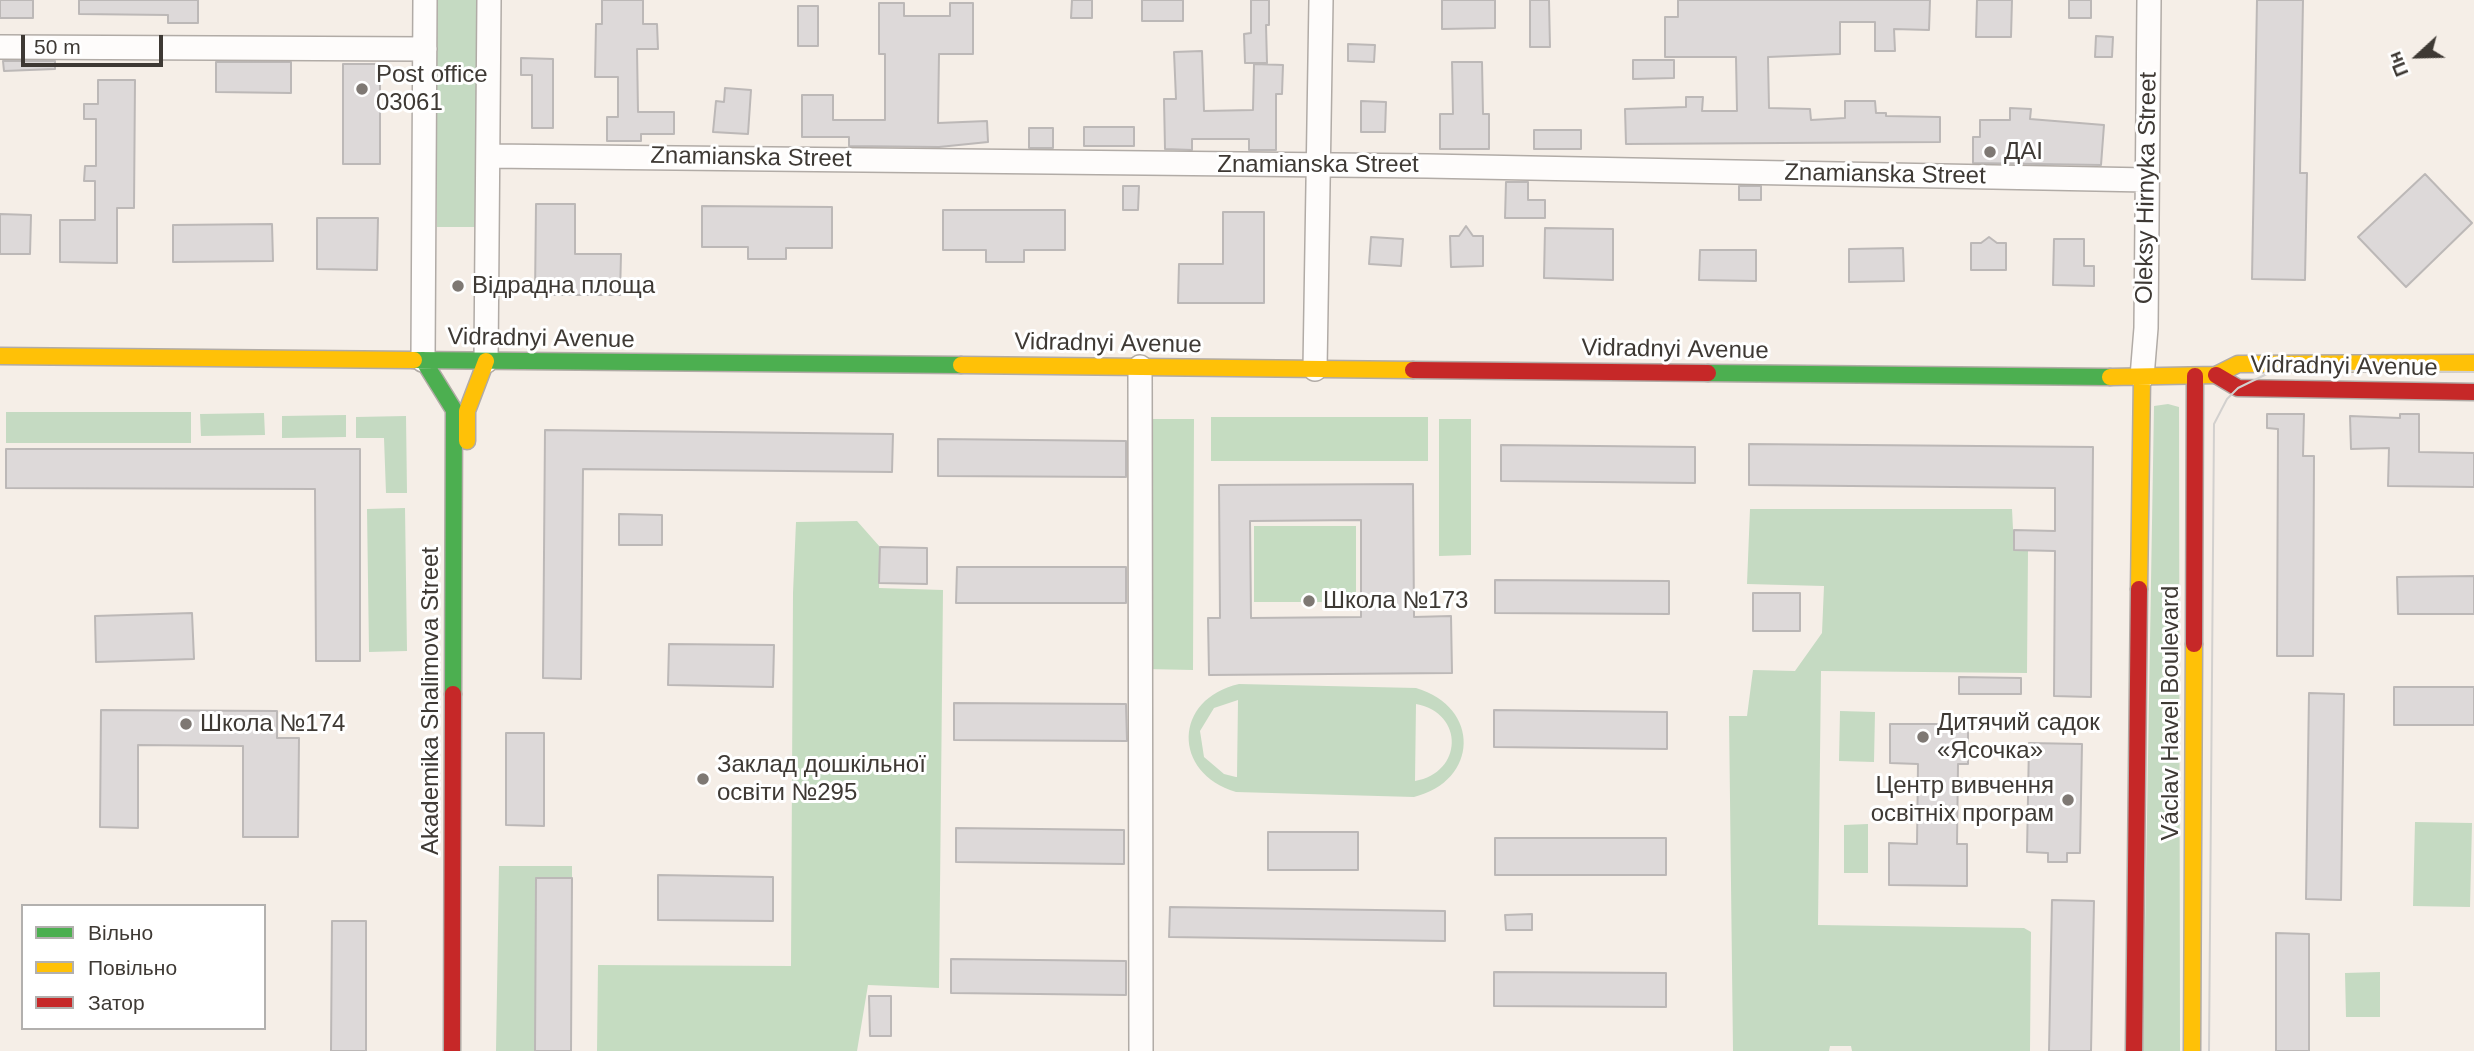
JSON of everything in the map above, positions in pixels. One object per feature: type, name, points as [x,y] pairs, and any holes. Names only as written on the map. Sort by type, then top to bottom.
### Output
[{"type":"main road","name":"Vidradnyi Avenue","points":[[0,356],[2142,377],[2216,375],[2238,364],[2474,363]]},
{"type":"main road","name":"Akademika Shalimova Street","points":[[423,360],[454,410],[452,1051]]},
{"type":"main road","name":"Akademika Shalimova Street","points":[[461,1051],[467,411],[486,361]]},
{"type":"main road","name":"Vidradnyi Avenue","points":[[2216,375],[2238,388],[2474,392]]},
{"type":"main road","name":"Václav Havel Boulevard","points":[[2192,1051],[2195,376]]},
{"type":"main road","name":"Václav Havel Boulevard","points":[[2134,1051],[2142,377]]},
{"type":"street","points":[[423,360],[425,0]]},
{"type":"street","points":[[486,361],[489,0]]},
{"type":"street","points":[[1315,369],[1321,0]]},
{"type":"street","name":"Oleksy Hirnyka Street","points":[[2142,377],[2146,328],[2149,0]]},
{"type":"street","points":[[0,47],[425,49]]},
{"type":"street","name":"Znamianska Street","points":[[488,156],[2147,180]]},
{"type":"street","points":[[1140,367],[1140,1051]]},
{"type":"green space","points":[[436,0],[484,0],[483,227],[437,227]]},
{"type":"green space","points":[[2168,404],[2179,407],[2180,1051],[2143,1051],[2154,406]]},
{"type":"green space","points":[[6,412],[191,412],[191,443],[6,443]]},
{"type":"green space","points":[[264,413],[265,435],[201,436],[200,414]]},
{"type":"green space","points":[[346,415],[346,437],[282,438],[282,416]]},
{"type":"green space","points":[[406,416],[407,493],[386,493],[384,438],[356,438],[356,417]]},
{"type":"green space","points":[[1211,417],[1428,417],[1428,461],[1211,461]]},
{"type":"green space","points":[[1147,419],[1194,419],[1193,670],[1145,669]]},
{"type":"green space","points":[[1439,419],[1471,419],[1471,555],[1439,556]]},
{"type":"green space","points":[[405,508],[407,651],[369,652],[367,509]]},
{"type":"green space","points":[[1750,509],[2012,509],[2014,549],[2028,550],[2027,673],[1821,671],[1818,925],[2024,928],[2031,932],[2030,1051],[1852,1051],[1851,1046],[1830,1046],[1829,1051],[1733,1051],[1729,716],[1747,716],[1753,670],[1795,671],[1822,633],[1824,586],[1747,584]]},
{"type":"green space","points":[[857,521],[880,547],[879,588],[943,590],[939,988],[868,985],[857,1051],[597,1051],[598,965],[791,966],[793,593],[796,522]]},
{"type":"green space","points":[[1254,526],[1356,526],[1356,602],[1254,602]]},
{"type":"green space","points":[[1239,684],[1416,688],[1437,697],[1452,711],[1461,727],[1464,744],[1460,760],[1451,776],[1435,789],[1414,797],[1236,792],[1215,783],[1200,769],[1191,753],[1189,736],[1192,720],[1202,705],[1217,692]],"holes":[[[1238,700],[1237,777],[1236,777],[1224,774],[1204,757],[1200,731],[1214,708]],[[1416,704],[1432,710],[1443,719],[1450,730],[1452,743],[1442,767],[1431,776],[1415,781]]]},
{"type":"green space","points":[[1840,711],[1875,712],[1874,762],[1839,761]]},
{"type":"green space","points":[[2415,822],[2472,823],[2470,907],[2413,906]]},
{"type":"green space","points":[[1868,824],[1868,873],[1844,873],[1844,825]]},
{"type":"green space","points":[[499,866],[572,866],[572,878],[536,878],[535,1051],[496,1051]]},
{"type":"green space","points":[[2380,972],[2380,1017],[2346,1017],[2345,973]]},
{"type":"building","points":[[0,0],[33,0],[33,18],[0,18]]},
{"type":"building","points":[[79,0],[198,0],[198,23],[168,23],[168,15],[79,14]]},
{"type":"building","points":[[602,0],[643,0],[643,24],[657,24],[658,49],[637,49],[638,112],[674,112],[674,134],[641,134],[641,141],[607,141],[607,117],[618,117],[618,77],[595,77],[596,24],[602,24]]},
{"type":"building","points":[[1072,0],[1092,0],[1092,18],[1071,18]]},
{"type":"building","points":[[1142,0],[1183,0],[1183,21],[1142,21]]},
{"type":"building","points":[[1251,0],[1269,0],[1269,25],[1266,25],[1267,63],[1245,63],[1244,34],[1251,33]]},
{"type":"building","points":[[1442,0],[1495,0],[1495,28],[1442,29]]},
{"type":"building","points":[[1530,0],[1549,0],[1550,47],[1530,47]]},
{"type":"building","points":[[1678,0],[1930,0],[1929,30],[1894,29],[1895,51],[1875,51],[1875,22],[1840,22],[1840,54],[1768,57],[1769,108],[1810,109],[1811,120],[1845,118],[1845,101],[1875,101],[1876,113],[1886,113],[1886,116],[1940,117],[1940,142],[1626,144],[1625,109],[1686,107],[1686,97],[1703,97],[1702,111],[1737,111],[1736,57],[1665,57],[1665,17],[1678,17]]},
{"type":"building","points":[[1977,0],[2012,0],[2011,37],[1976,37]]},
{"type":"building","points":[[2069,0],[2091,0],[2091,18],[2069,18]]},
{"type":"building","points":[[2257,0],[2303,0],[2300,173],[2307,173],[2305,280],[2252,279]]},
{"type":"building","points":[[879,3],[904,3],[904,16],[950,16],[950,3],[973,3],[973,54],[939,54],[938,123],[987,121],[988,142],[939,147],[849,146],[849,137],[802,137],[802,95],[833,95],[833,120],[885,120],[885,54],[879,54]]},
{"type":"building","points":[[798,6],[818,6],[818,46],[798,46]]},
{"type":"building","points":[[2096,36],[2113,37],[2112,57],[2095,57]]},
{"type":"building","points":[[1348,44],[1375,45],[1374,62],[1348,61]]},
{"type":"building","points":[[1202,51],[1204,111],[1253,110],[1254,64],[1283,65],[1282,94],[1276,94],[1276,150],[1249,150],[1249,139],[1192,139],[1192,150],[1165,149],[1164,99],[1176,99],[1174,52]]},
{"type":"building","points":[[521,58],[553,59],[553,128],[532,128],[532,75],[521,75]]},
{"type":"building","points":[[1633,60],[1674,60],[1674,78],[1633,79]]},
{"type":"building","points":[[3,61],[55,61],[55,69],[4,71]]},
{"type":"building","points":[[216,62],[291,62],[291,93],[216,92]]},
{"type":"building","points":[[1452,62],[1482,62],[1483,114],[1489,114],[1489,149],[1440,149],[1440,114],[1453,114]]},
{"type":"building","points":[[343,64],[380,64],[380,164],[343,164]]},
{"type":"building","points":[[98,80],[135,80],[134,208],[117,208],[117,263],[60,262],[60,220],[95,220],[95,181],[84,181],[85,166],[96,166],[96,119],[84,119],[84,104],[98,104]]},
{"type":"building","points":[[725,88],[751,90],[748,134],[713,132],[716,101],[724,102]]},
{"type":"building","points":[[1361,101],[1386,102],[1385,132],[1361,132]]},
{"type":"building","points":[[2010,108],[2031,109],[2030,119],[2104,125],[2101,165],[1973,163],[1973,137],[1980,137],[1980,120],[2010,120]]},
{"type":"building","points":[[1084,127],[1134,127],[1134,146],[1084,146]]},
{"type":"building","points":[[1029,128],[1053,128],[1053,148],[1029,148]]},
{"type":"building","points":[[1534,130],[1581,130],[1581,149],[1534,149]]},
{"type":"building","points":[[2425,174],[2472,223],[2406,287],[2358,237]]},
{"type":"building","points":[[1506,182],[1528,182],[1528,200],[1545,200],[1545,218],[1505,218]]},
{"type":"building","points":[[1123,186],[1139,186],[1138,210],[1123,210]]},
{"type":"building","points":[[1739,186],[1761,186],[1761,200],[1739,200]]},
{"type":"building","points":[[536,204],[575,204],[575,254],[621,254],[620,295],[535,295]]},
{"type":"building","points":[[702,206],[832,207],[832,248],[786,248],[786,259],[748,259],[748,247],[702,247]]},
{"type":"building","points":[[943,210],[1065,210],[1065,250],[1024,250],[1024,262],[986,262],[986,250],[943,250]]},
{"type":"building","points":[[1223,212],[1264,212],[1264,303],[1178,303],[1179,264],[1223,264]]},
{"type":"building","points":[[0,214],[31,215],[30,254],[0,254]]},
{"type":"building","points":[[317,218],[378,218],[377,270],[317,269]]},
{"type":"building","points":[[272,224],[273,261],[173,262],[173,225]]},
{"type":"building","points":[[1466,226],[1473,236],[1483,236],[1483,266],[1451,267],[1450,236],[1459,236]]},
{"type":"building","points":[[1545,228],[1613,229],[1613,280],[1544,278]]},
{"type":"building","points":[[1371,237],[1403,239],[1401,266],[1369,264]]},
{"type":"building","points":[[1989,237],[1997,243],[2006,243],[2006,270],[1971,270],[1971,243],[1981,243]]},
{"type":"building","points":[[2054,239],[2084,239],[2084,266],[2094,266],[2094,286],[2053,285]]},
{"type":"building","points":[[1903,248],[1904,281],[1849,282],[1849,249]]},
{"type":"building","points":[[1700,250],[1756,250],[1756,281],[1699,280]]},
{"type":"building","points":[[2267,414],[2304,414],[2303,456],[2314,456],[2313,656],[2277,656],[2278,429],[2267,428]]},
{"type":"building","points":[[2400,414],[2419,414],[2419,452],[2474,453],[2474,487],[2388,486],[2389,448],[2351,449],[2350,416],[2400,418]]},
{"type":"building","points":[[545,430],[893,434],[892,472],[583,469],[581,679],[543,678]]},
{"type":"building","points":[[938,439],[1126,441],[1126,477],[938,476]]},
{"type":"building","points":[[1749,444],[2093,447],[2091,697],[2054,696],[2055,551],[2014,550],[2014,530],[2055,531],[2055,488],[1749,485]]},
{"type":"building","points":[[1501,445],[1695,447],[1695,483],[1501,481]]},
{"type":"building","points":[[6,449],[360,449],[360,661],[316,661],[315,489],[6,488]]},
{"type":"building","points":[[1413,484],[1414,617],[1451,616],[1452,673],[1209,675],[1208,618],[1220,618],[1219,485]],"holes":[[[1361,520],[1361,617],[1251,618],[1250,521]]]},
{"type":"building","points":[[619,514],[662,515],[662,545],[619,545]]},
{"type":"building","points":[[880,547],[927,548],[927,584],[879,583]]},
{"type":"building","points":[[957,567],[1126,567],[1126,603],[956,603]]},
{"type":"building","points":[[2474,576],[2474,614],[2398,614],[2397,577]]},
{"type":"building","points":[[1495,580],[1669,581],[1669,614],[1495,613]]},
{"type":"building","points":[[1753,593],[1800,593],[1800,631],[1753,631]]},
{"type":"building","points":[[192,613],[194,659],[96,662],[95,616]]},
{"type":"building","points":[[669,644],[774,645],[773,687],[668,685]]},
{"type":"building","points":[[1959,677],[2021,678],[2021,694],[1959,694]]},
{"type":"building","points":[[2394,687],[2474,687],[2474,725],[2394,725]]},
{"type":"building","points":[[2309,693],[2344,694],[2341,900],[2306,899]]},
{"type":"building","points":[[954,703],[1126,704],[1127,741],[954,740]]},
{"type":"building","points":[[101,710],[277,711],[277,738],[299,738],[298,837],[243,837],[243,746],[138,745],[138,828],[100,827]]},
{"type":"building","points":[[1494,710],[1667,712],[1667,749],[1494,747]]},
{"type":"building","points":[[1890,724],[1968,724],[1968,764],[1958,764],[1957,844],[1967,844],[1967,886],[1889,885],[1889,843],[1917,844],[1918,764],[1890,763]]},
{"type":"building","points":[[506,733],[544,733],[544,826],[506,825]]},
{"type":"building","points":[[2029,743],[2082,744],[2080,853],[2067,853],[2067,862],[2048,862],[2048,853],[2027,852]]},
{"type":"building","points":[[956,828],[1124,830],[1124,864],[956,862]]},
{"type":"building","points":[[1268,832],[1358,832],[1358,870],[1268,870]]},
{"type":"building","points":[[1495,838],[1666,838],[1666,875],[1495,875]]},
{"type":"building","points":[[658,875],[773,877],[773,921],[658,920]]},
{"type":"building","points":[[536,878],[572,878],[571,1051],[535,1051]]},
{"type":"building","points":[[2052,900],[2094,901],[2091,1051],[2049,1051]]},
{"type":"building","points":[[1170,907],[1445,911],[1445,941],[1169,937]]},
{"type":"building","points":[[1532,914],[1532,930],[1506,930],[1505,915]]},
{"type":"building","points":[[332,921],[366,921],[366,1051],[331,1051]]},
{"type":"building","points":[[2276,933],[2309,934],[2309,1051],[2276,1051]]},
{"type":"building","points":[[951,959],[1126,961],[1126,995],[951,993]]},
{"type":"building","points":[[1494,972],[1666,973],[1666,1007],[1494,1006]]},
{"type":"building","points":[[869,996],[891,996],[891,1036],[870,1036]]},
{"type":"tram line","points":[[2209,1051],[2214,424],[2227,399],[2238,388],[2275,370],[2474,372]]},
{"type":"traffic: fast","points":[[414,360],[961,365]]},
{"type":"traffic: fast","points":[[423,360],[454,410],[453,694]]},
{"type":"traffic: fast","points":[[1708,373],[2110,377]]},
{"type":"traffic: slow","points":[[0,356],[414,360]]},
{"type":"traffic: slow","points":[[467,441],[467,411],[486,361]]},
{"type":"traffic: slow","points":[[2110,377],[2216,375],[2238,364],[2474,363]]},
{"type":"traffic: slow","points":[[961,365],[1413,370]]},
{"type":"traffic: slow","points":[[2139,589],[2142,377]]},
{"type":"traffic: slow","points":[[2192,1051],[2194,644]]},
{"type":"traffic: jam","points":[[1413,370],[1708,373]]},
{"type":"traffic: jam","points":[[2216,375],[2238,388],[2474,392]]},
{"type":"traffic: jam","points":[[2194,644],[2195,376]]},
{"type":"traffic: jam","points":[[2134,1051],[2139,589]]},
{"type":"traffic: jam","points":[[452,1051],[453,694]]},
{"type":"place","name":"Post office 03061","points":[[362,89]]},
{"type":"place","name":"ДАІ","points":[[1990,152]]},
{"type":"place","name":"Відрадна площа","points":[[458,286]]},
{"type":"place","name":"Школа №173","points":[[1309,601]]},
{"type":"place","name":"Школа №174","points":[[186,724]]},
{"type":"place","name":"Дитячий садок «Ясочка»","points":[[1923,737]]},
{"type":"place","name":"Заклад дошкільної освіти №295","points":[[703,779]]},
{"type":"place","name":"Центр вивчення освітніх програм","points":[[2068,800]]}]
